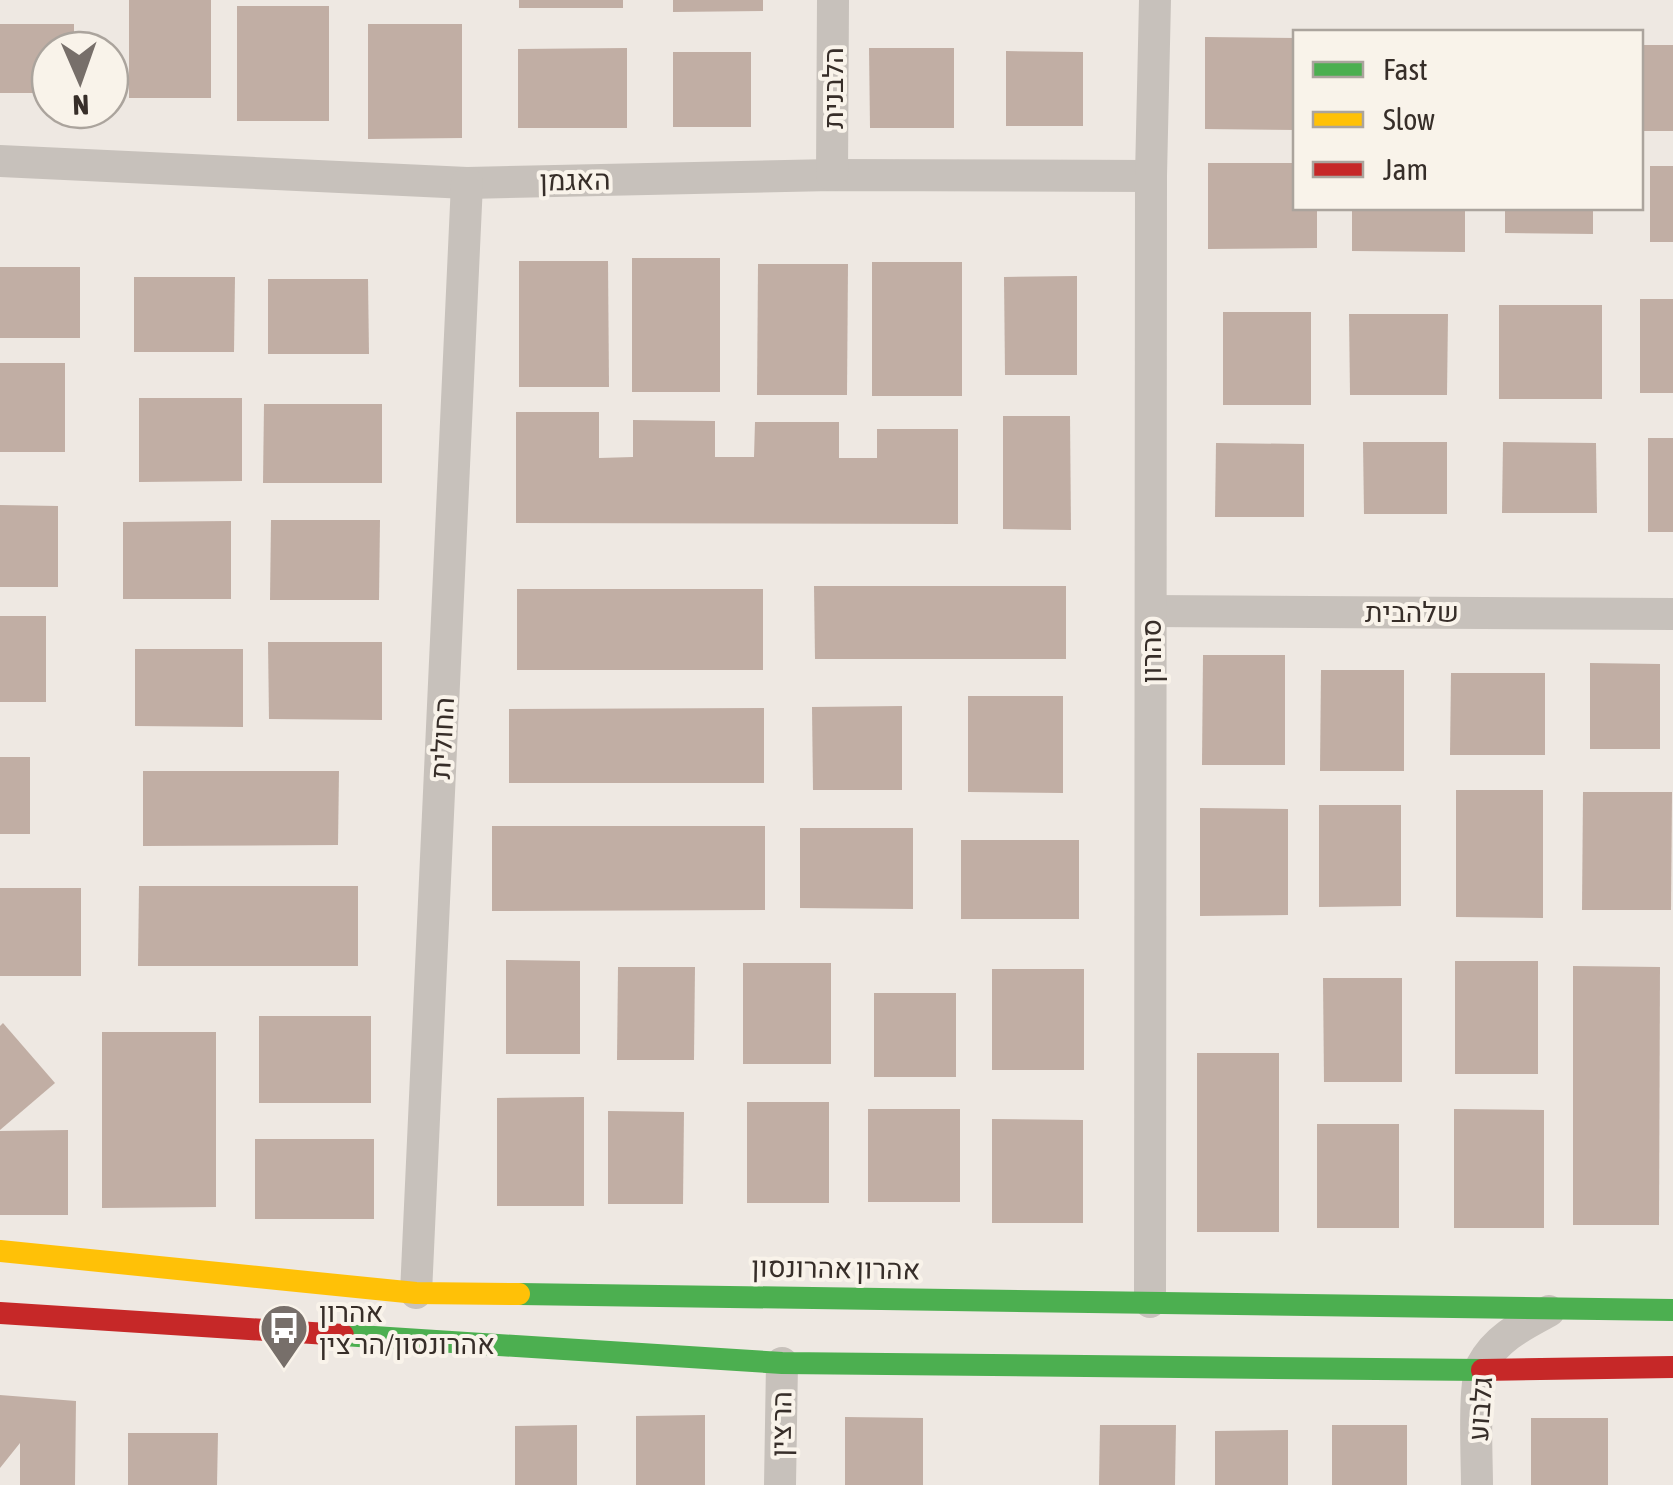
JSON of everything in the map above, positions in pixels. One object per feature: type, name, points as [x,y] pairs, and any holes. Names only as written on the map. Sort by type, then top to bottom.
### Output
[{"type":"street","name":"הלבנית","points":[[832,176],[833,0]]},
{"type":"street","name":"סהרון","points":[[1150,1302],[1150,176],[1155,0]]},
{"type":"street","name":"האגמן","points":[[0,161],[467,182],[1150,176]]},
{"type":"street","name":"החולית","points":[[416,1292],[467,182]]},
{"type":"street","name":"שלהבית","points":[[1151,611],[1673,614]]},
{"type":"street","name":"אהרון אהרונסון","points":[[0,1250],[416,1292],[1673,1310]]},
{"type":"street","name":"גלבוע","points":[[1477,1485],[1479,1370],[1492,1350],[1516,1328],[1553,1309]]},
{"type":"street","points":[[0,1314],[782,1363],[1479,1370],[1673,1367]]},
{"type":"street","name":"הר צין","points":[[780,1485],[782,1363]]},
{"type":"building","points":[[129,0],[211,0],[211,98],[130,98]]},
{"type":"building","points":[[519,0],[623,0],[623,8],[519,8]]},
{"type":"building","points":[[673,0],[763,0],[763,11],[673,12]]},
{"type":"building","points":[[237,6],[329,6],[329,121],[237,121]]},
{"type":"building","points":[[0,24],[74,24],[74,30],[30,30],[30,93],[0,93]]},
{"type":"building","points":[[368,24],[462,24],[462,138],[368,139]]},
{"type":"building","points":[[1205,37],[1293,38],[1293,130],[1205,129]]},
{"type":"building","points":[[1644,45],[1673,45],[1673,131],[1644,131]]},
{"type":"building","points":[[627,48],[627,128],[518,128],[518,49]]},
{"type":"building","points":[[869,48],[954,48],[954,128],[870,128]]},
{"type":"building","points":[[1006,51],[1083,52],[1083,126],[1006,126]]},
{"type":"building","points":[[673,52],[751,52],[751,127],[673,127]]},
{"type":"building","points":[[1208,163],[1293,163],[1293,210],[1317,210],[1317,248],[1208,249]]},
{"type":"building","points":[[1650,166],[1673,166],[1673,242],[1650,242]]},
{"type":"building","points":[[1352,210],[1465,210],[1465,252],[1352,251]]},
{"type":"building","points":[[1505,210],[1593,210],[1593,234],[1505,233]]},
{"type":"building","points":[[632,258],[720,258],[720,392],[632,392]]},
{"type":"building","points":[[519,261],[608,261],[609,387],[519,387]]},
{"type":"building","points":[[872,262],[962,262],[962,396],[872,396]]},
{"type":"building","points":[[758,264],[848,264],[847,395],[757,395]]},
{"type":"building","points":[[0,267],[80,267],[80,338],[0,338]]},
{"type":"building","points":[[1077,276],[1077,375],[1005,375],[1004,277]]},
{"type":"building","points":[[134,277],[235,277],[234,352],[134,352]]},
{"type":"building","points":[[268,279],[368,279],[369,354],[268,354]]},
{"type":"building","points":[[1640,299],[1673,299],[1673,393],[1640,393]]},
{"type":"building","points":[[1499,305],[1602,305],[1602,399],[1499,399]]},
{"type":"building","points":[[1223,312],[1311,312],[1311,405],[1223,405]]},
{"type":"building","points":[[1349,314],[1448,314],[1447,395],[1350,395]]},
{"type":"building","points":[[0,363],[65,363],[65,452],[0,452]]},
{"type":"building","points":[[139,398],[242,398],[242,481],[139,482]]},
{"type":"building","points":[[264,404],[382,404],[382,483],[263,483]]},
{"type":"building","points":[[516,412],[599,412],[599,458],[633,457],[633,420],[715,421],[715,457],[754,457],[755,422],[839,422],[839,458],[877,458],[877,429],[958,429],[958,524],[516,523]]},
{"type":"building","points":[[1003,416],[1070,416],[1071,530],[1003,529]]},
{"type":"building","points":[[1648,438],[1673,438],[1673,532],[1648,532]]},
{"type":"building","points":[[1363,442],[1447,442],[1447,514],[1364,514]]},
{"type":"building","points":[[1503,442],[1596,443],[1597,513],[1502,513]]},
{"type":"building","points":[[1216,443],[1304,444],[1304,517],[1215,517]]},
{"type":"building","points":[[0,505],[58,506],[58,587],[0,587]]},
{"type":"building","points":[[271,520],[380,520],[379,600],[270,600]]},
{"type":"building","points":[[231,521],[231,599],[123,599],[123,522]]},
{"type":"building","points":[[814,586],[1066,586],[1066,659],[815,659]]},
{"type":"building","points":[[517,589],[763,589],[763,670],[517,670]]},
{"type":"building","points":[[0,616],[46,616],[46,702],[0,702]]},
{"type":"building","points":[[268,642],[382,642],[382,720],[269,719]]},
{"type":"building","points":[[135,649],[243,649],[243,727],[135,726]]},
{"type":"building","points":[[1203,655],[1285,655],[1285,765],[1202,765]]},
{"type":"building","points":[[1590,663],[1660,664],[1660,749],[1590,749]]},
{"type":"building","points":[[1321,670],[1404,670],[1404,771],[1320,771]]},
{"type":"building","points":[[1451,673],[1545,673],[1545,755],[1450,755]]},
{"type":"building","points":[[968,696],[1063,696],[1063,793],[968,792]]},
{"type":"building","points":[[902,706],[902,790],[813,790],[812,707]]},
{"type":"building","points":[[764,708],[764,783],[509,783],[509,709]]},
{"type":"building","points":[[0,757],[30,757],[30,834],[0,834]]},
{"type":"building","points":[[143,771],[339,771],[338,845],[143,846]]},
{"type":"building","points":[[1456,790],[1543,790],[1543,918],[1456,917]]},
{"type":"building","points":[[1583,792],[1672,792],[1671,910],[1582,910]]},
{"type":"building","points":[[1319,805],[1401,805],[1401,906],[1319,907]]},
{"type":"building","points":[[1200,808],[1288,809],[1288,915],[1200,916]]},
{"type":"building","points":[[492,826],[765,826],[765,910],[492,911]]},
{"type":"building","points":[[800,828],[913,828],[913,909],[800,908]]},
{"type":"building","points":[[961,840],[1079,840],[1079,919],[961,919]]},
{"type":"building","points":[[139,886],[358,886],[358,966],[138,966]]},
{"type":"building","points":[[0,888],[81,888],[81,976],[0,976]]},
{"type":"building","points":[[506,960],[580,961],[580,1054],[506,1054]]},
{"type":"building","points":[[1455,961],[1538,961],[1538,1074],[1455,1074]]},
{"type":"building","points":[[743,963],[831,963],[831,1064],[743,1064]]},
{"type":"building","points":[[1573,966],[1660,967],[1659,1225],[1573,1225]]},
{"type":"building","points":[[618,967],[695,967],[694,1060],[617,1060]]},
{"type":"building","points":[[992,969],[1084,969],[1084,1070],[992,1070]]},
{"type":"building","points":[[1323,978],[1402,978],[1402,1082],[1324,1082]]},
{"type":"building","points":[[874,993],[956,993],[956,1077],[874,1077]]},
{"type":"building","points":[[259,1016],[371,1016],[371,1103],[259,1103]]},
{"type":"building","points":[[3,1023],[55,1083],[0,1130],[0,1026]]},
{"type":"building","points":[[102,1032],[216,1032],[216,1207],[102,1208]]},
{"type":"building","points":[[1197,1053],[1279,1053],[1279,1232],[1197,1232]]},
{"type":"building","points":[[584,1097],[584,1206],[497,1206],[497,1098]]},
{"type":"building","points":[[747,1102],[829,1102],[829,1203],[747,1203]]},
{"type":"building","points":[[868,1109],[960,1109],[960,1202],[868,1202]]},
{"type":"building","points":[[1454,1109],[1544,1110],[1544,1228],[1454,1228]]},
{"type":"building","points":[[608,1111],[684,1112],[683,1204],[608,1204]]},
{"type":"building","points":[[992,1119],[1083,1120],[1083,1223],[992,1223]]},
{"type":"building","points":[[1317,1124],[1399,1124],[1399,1228],[1317,1228]]},
{"type":"building","points":[[68,1130],[68,1215],[0,1215],[0,1131]]},
{"type":"building","points":[[255,1139],[374,1139],[374,1219],[255,1219]]},
{"type":"building","points":[[0,1395],[76,1401],[75,1485],[20,1485],[20,1443],[0,1468]]},
{"type":"building","points":[[705,1415],[705,1485],[636,1485],[636,1416]]},
{"type":"building","points":[[845,1417],[923,1418],[923,1485],[845,1485]]},
{"type":"building","points":[[1531,1418],[1608,1418],[1608,1485],[1531,1485]]},
{"type":"building","points":[[577,1425],[577,1485],[515,1485],[515,1426]]},
{"type":"building","points":[[1100,1425],[1176,1425],[1175,1485],[1099,1485]]},
{"type":"building","points":[[1332,1425],[1407,1425],[1407,1485],[1332,1485]]},
{"type":"building","points":[[1288,1430],[1288,1485],[1215,1485],[1215,1431]]},
{"type":"building","points":[[128,1433],[218,1433],[217,1485],[128,1485]]},
{"type":"traffic: fast","points":[[519,1294],[1673,1310]]},
{"type":"traffic: fast","points":[[343,1335],[782,1363],[1482,1370]]},
{"type":"traffic: slow","points":[[0,1251],[416,1293],[519,1294]]},
{"type":"traffic: jam","points":[[0,1313],[343,1335]]},
{"type":"traffic: jam","points":[[1482,1370],[1673,1367]]},
{"type":"place","name":"אהרון אהרונסון/הר צין","points":[[284,1370]]}]
